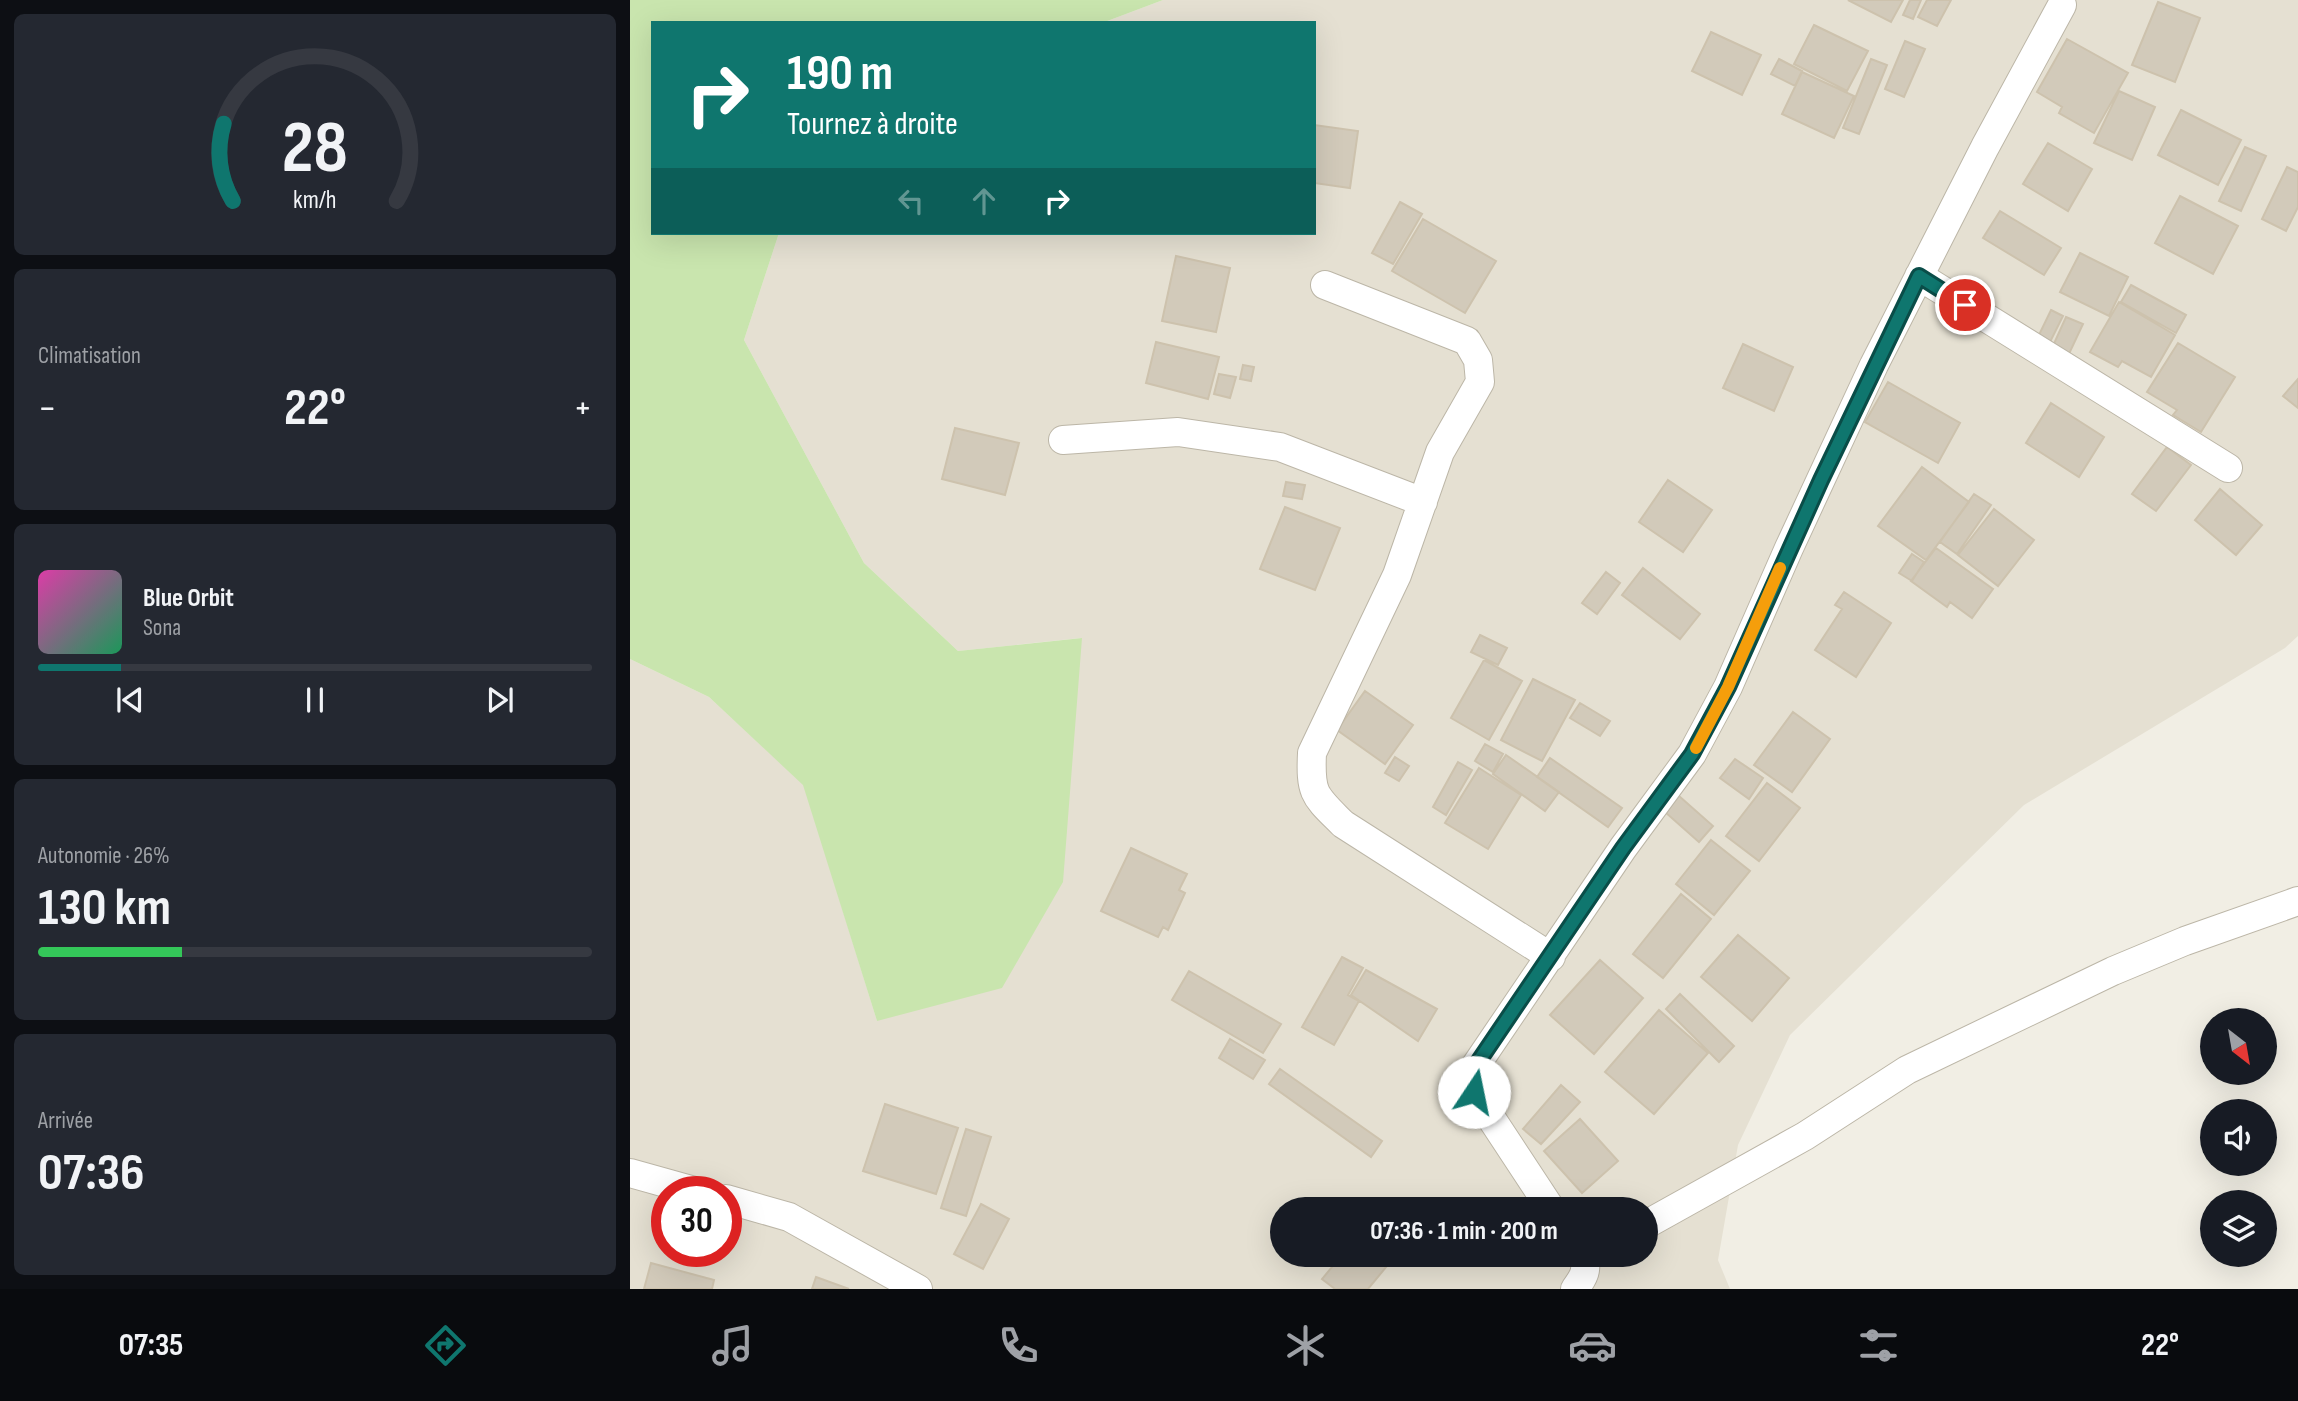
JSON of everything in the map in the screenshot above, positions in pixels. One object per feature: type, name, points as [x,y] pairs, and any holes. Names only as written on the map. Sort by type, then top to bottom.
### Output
[{"type":"street","points":[[1543,1197],[1474,1092],[1470,1074],[1623,848],[1692,754],[1728,687],[1794,536],[1874,365],[1985,147],[2062,5]]},
{"type":"street","points":[[1919,276],[2228,468]]},
{"type":"street","points":[[1325,285],[1467,341],[1478,360],[1480,382],[1440,452],[1397,575],[1312,753],[1310,782],[1320,801],[1343,824],[1551,957]]},
{"type":"street","points":[[1063,440],[1178,432],[1280,447],[1423,502]]},
{"type":"street","points":[[1658,1218],[1805,1136],[1907,1070],[2113,971],[2298,901]]},
{"type":"street","points":[[630,1173],[651,1179]]},
{"type":"street","points":[[742,1204],[789,1217],[918,1289]]},
{"type":"street","points":[[1575,1289],[1585,1274],[1586,1267]]},
{"type":"shaded area","points":[[1163,0],[2298,0],[2298,636],[2285,648],[2024,805],[1790,1035],[1738,1145],[1718,1260],[1730,1289],[630,1289],[630,659],[709,697],[804,785],[877,1021],[1081,638],[958,651],[864,563],[744,340],[778,235],[1316,235],[1316,21],[1107,21]]},
{"type":"green space","points":[[630,0],[1163,0],[1107,21],[651,21],[651,235],[778,235],[744,340],[864,563],[958,651],[1082,638],[1063,882],[1002,988],[877,1021],[803,785],[709,697],[630,659]]},
{"type":"building","points":[[1848,0],[1903,0],[1891,22]]},
{"type":"building","points":[[1910,0],[1921,0],[1913,19],[1903,15]]},
{"type":"building","points":[[1927,0],[1951,0],[1937,26],[1918,17]]},
{"type":"building","points":[[2158,2],[2200,18],[2175,82],[2132,65]]},
{"type":"building","points":[[1814,25],[1868,51],[1847,91],[1794,64]]},
{"type":"building","points":[[1711,32],[1761,55],[1742,95],[1692,71]]},
{"type":"building","points":[[2067,39],[2128,73],[2094,133],[2059,113],[2062,107],[2037,92]]},
{"type":"building","points":[[1905,41],[1925,49],[1904,97],[1885,89]]},
{"type":"building","points":[[1779,59],[1802,71],[1795,86],[1771,74]]},
{"type":"building","points":[[1871,59],[1887,65],[1859,134],[1843,128]]},
{"type":"building","points":[[1802,72],[1854,96],[1834,138],[1782,114]]},
{"type":"building","points":[[2119,91],[2155,107],[2132,160],[2094,143]]},
{"type":"building","points":[[2181,110],[2241,140],[2218,185],[2158,155]]},
{"type":"building","points":[[1316,125],[1358,131],[1350,188],[1316,183]]},
{"type":"building","points":[[2048,143],[2092,169],[2068,211],[2023,184]]},
{"type":"building","points":[[2245,147],[2266,156],[2241,211],[2219,201]]},
{"type":"building","points":[[2287,167],[2298,172],[2298,207],[2286,231],[2262,219]]},
{"type":"building","points":[[2180,196],[2238,226],[2213,274],[2155,243]]},
{"type":"building","points":[[1400,202],[1422,214],[1393,264],[1372,253]]},
{"type":"building","points":[[2000,211],[2061,248],[2044,275],[1983,238]]},
{"type":"building","points":[[1423,219],[1496,261],[1465,313],[1392,271]]},
{"type":"building","points":[[2080,253],[2128,277],[2109,316],[2060,292]]},
{"type":"building","points":[[1176,256],[1230,268],[1216,332],[1162,321]]},
{"type":"building","points":[[2131,285],[2186,315],[2176,333],[2121,302]]},
{"type":"building","points":[[2119,302],[2175,335],[2151,377],[2122,361],[2118,367],[2090,352]]},
{"type":"building","points":[[2051,310],[2063,316],[2049,344],[2037,339]]},
{"type":"building","points":[[2066,317],[2083,324],[2068,356],[2052,348]]},
{"type":"building","points":[[1156,342],[1219,357],[1208,399],[1146,383]]},
{"type":"building","points":[[2178,343],[2235,377],[2201,432],[2173,415],[2177,410],[2147,392]]},
{"type":"building","points":[[1743,344],[1793,367],[1774,411],[1723,388]]},
{"type":"building","points":[[1243,365],[1254,367],[1251,381],[1240,379]]},
{"type":"building","points":[[1219,374],[1236,377],[1230,398],[1214,394]]},
{"type":"building","points":[[2298,379],[2298,408],[2283,396]]},
{"type":"building","points":[[1888,382],[1960,423],[1938,463],[1865,422]]},
{"type":"building","points":[[2051,403],[2104,437],[2079,477],[2026,443]]},
{"type":"building","points":[[955,428],[1019,443],[1005,495],[942,479]]},
{"type":"building","points":[[2167,447],[2191,465],[2156,511],[2132,494]]},
{"type":"building","points":[[1922,467],[1969,502],[1926,560],[1878,526]]},
{"type":"building","points":[[1668,480],[1712,510],[1683,552],[1639,522]]},
{"type":"building","points":[[1286,482],[1305,485],[1302,499],[1283,496]]},
{"type":"building","points":[[2220,489],[2262,525],[2236,555],[2195,520]]},
{"type":"building","points":[[1974,494],[1991,505],[1957,554],[1940,542]]},
{"type":"building","points":[[1285,507],[1340,528],[1315,590],[1260,569]]},
{"type":"building","points":[[1994,509],[2034,540],[1998,586],[1958,555]]},
{"type":"building","points":[[1936,548],[1993,589],[1972,618],[1950,602],[1947,607],[1911,581]]},
{"type":"building","points":[[1912,554],[1924,562],[1912,581],[1899,573]]},
{"type":"building","points":[[1643,568],[1700,614],[1680,639],[1622,595]]},
{"type":"building","points":[[1606,572],[1620,583],[1597,614],[1582,603]]},
{"type":"building","points":[[1844,592],[1891,623],[1856,677],[1815,650],[1842,609],[1835,605]]},
{"type":"building","points":[[1480,635],[1507,648],[1498,665],[1471,652]]},
{"type":"building","points":[[1484,660],[1522,681],[1489,740],[1451,718]]},
{"type":"building","points":[[1533,679],[1575,700],[1542,761],[1501,740]]},
{"type":"building","points":[[1365,691],[1413,725],[1385,764],[1337,730]]},
{"type":"building","points":[[1580,703],[1610,721],[1600,736],[1570,718]]},
{"type":"building","points":[[1793,712],[1830,739],[1792,792],[1754,765]]},
{"type":"building","points":[[1485,744],[1503,754],[1493,772],[1475,761]]},
{"type":"building","points":[[1506,755],[1559,792],[1545,811],[1493,774]]},
{"type":"building","points":[[1395,757],[1409,766],[1399,781],[1385,773]]},
{"type":"building","points":[[1550,758],[1622,808],[1608,827],[1537,777]]},
{"type":"building","points":[[1735,759],[1763,778],[1749,799],[1720,778]]},
{"type":"building","points":[[1458,762],[1472,770],[1446,815],[1433,807]]},
{"type":"building","points":[[1479,768],[1521,795],[1488,849],[1445,823]]},
{"type":"building","points":[[1767,783],[1800,808],[1759,861],[1726,836]]},
{"type":"building","points":[[1679,796],[1713,826],[1699,842],[1665,812]]},
{"type":"building","points":[[1711,840],[1750,871],[1714,915],[1676,884]]},
{"type":"building","points":[[1131,848],[1187,874],[1179,890],[1185,893],[1168,930],[1163,927],[1158,937],[1101,911]]},
{"type":"building","points":[[1681,894],[1711,919],[1663,978],[1633,954]]},
{"type":"building","points":[[1738,935],[1789,978],[1752,1021],[1701,977]]},
{"type":"building","points":[[1342,957],[1363,968],[1348,995],[1359,1001],[1334,1045],[1302,1027]]},
{"type":"building","points":[[1600,960],[1643,998],[1594,1054],[1550,1015]]},
{"type":"building","points":[[1366,970],[1437,1009],[1418,1041],[1351,995]]},
{"type":"building","points":[[1189,971],[1281,1024],[1263,1053],[1172,1000]]},
{"type":"building","points":[[1680,994],[1734,1046],[1719,1062],[1666,1009]]},
{"type":"building","points":[[1659,1010],[1708,1053],[1654,1114],[1605,1072]]},
{"type":"building","points":[[1230,1039],[1265,1060],[1253,1079],[1219,1058]]},
{"type":"building","points":[[1280,1069],[1382,1141],[1371,1157],[1269,1084]]},
{"type":"building","points":[[1561,1085],[1580,1102],[1541,1144],[1523,1129]]},
{"type":"building","points":[[885,1104],[958,1128],[936,1194],[863,1171]]},
{"type":"building","points":[[1580,1119],[1618,1161],[1582,1193],[1544,1151]]},
{"type":"building","points":[[966,1129],[991,1137],[966,1216],[941,1208]]},
{"type":"building","points":[[981,1204],[1009,1219],[983,1269],[954,1254]]},
{"type":"building","points":[[651,1263],[651,1267],[666,1267],[714,1280],[712,1289],[644,1289]]},
{"type":"building","points":[[1332,1267],[1386,1267],[1368,1289],[1335,1289],[1322,1279]]},
{"type":"building","points":[[816,1277],[849,1289],[812,1289]]},
{"type":"slow traffic","points":[[1696,748],[1728,687],[1780,568]]},
{"type":"route","points":[[1474,1092],[1470,1074],[1623,848],[1692,754],[1728,687],[1874,365],[1919,276],[1965,305]]}]
